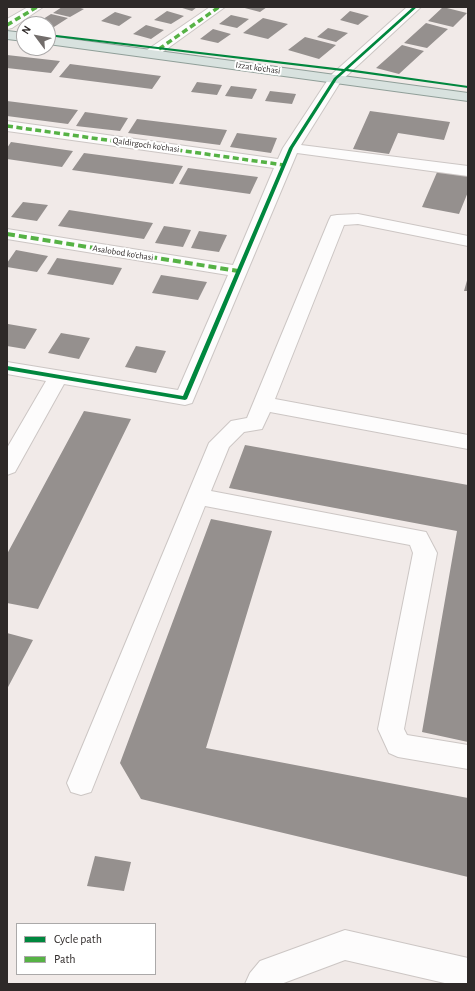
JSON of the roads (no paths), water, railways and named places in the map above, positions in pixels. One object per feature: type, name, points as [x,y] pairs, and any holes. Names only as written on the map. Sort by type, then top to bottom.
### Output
[{"type":"main road","name":"Izzat ko'chasi","points":[[56,41],[468,97]]},
{"type":"street","points":[[7,25],[37,7]]},
{"type":"street","points":[[152,53],[219,7]]},
{"type":"street","points":[[7,368],[185,398],[291,148],[336,78],[415,7]]},
{"type":"street","name":"Qaldirgoch ko'chasi","points":[[7,126],[284,165]]},
{"type":"street","points":[[291,148],[468,171]]},
{"type":"street","points":[[80,783],[220,442],[238,426],[254,424],[336,220],[358,219],[468,240]]},
{"type":"street","name":"Asalobod ko'chasi","points":[[7,234],[238,271]]},
{"type":"street","points":[[9,460],[58,377]]},
{"type":"street","points":[[263,404],[468,442]]},
{"type":"street","points":[[198,497],[418,538],[425,553],[391,729],[398,745],[468,757]]},
{"type":"street","points":[[261,984],[270,972],[345,945],[468,973]]}]
